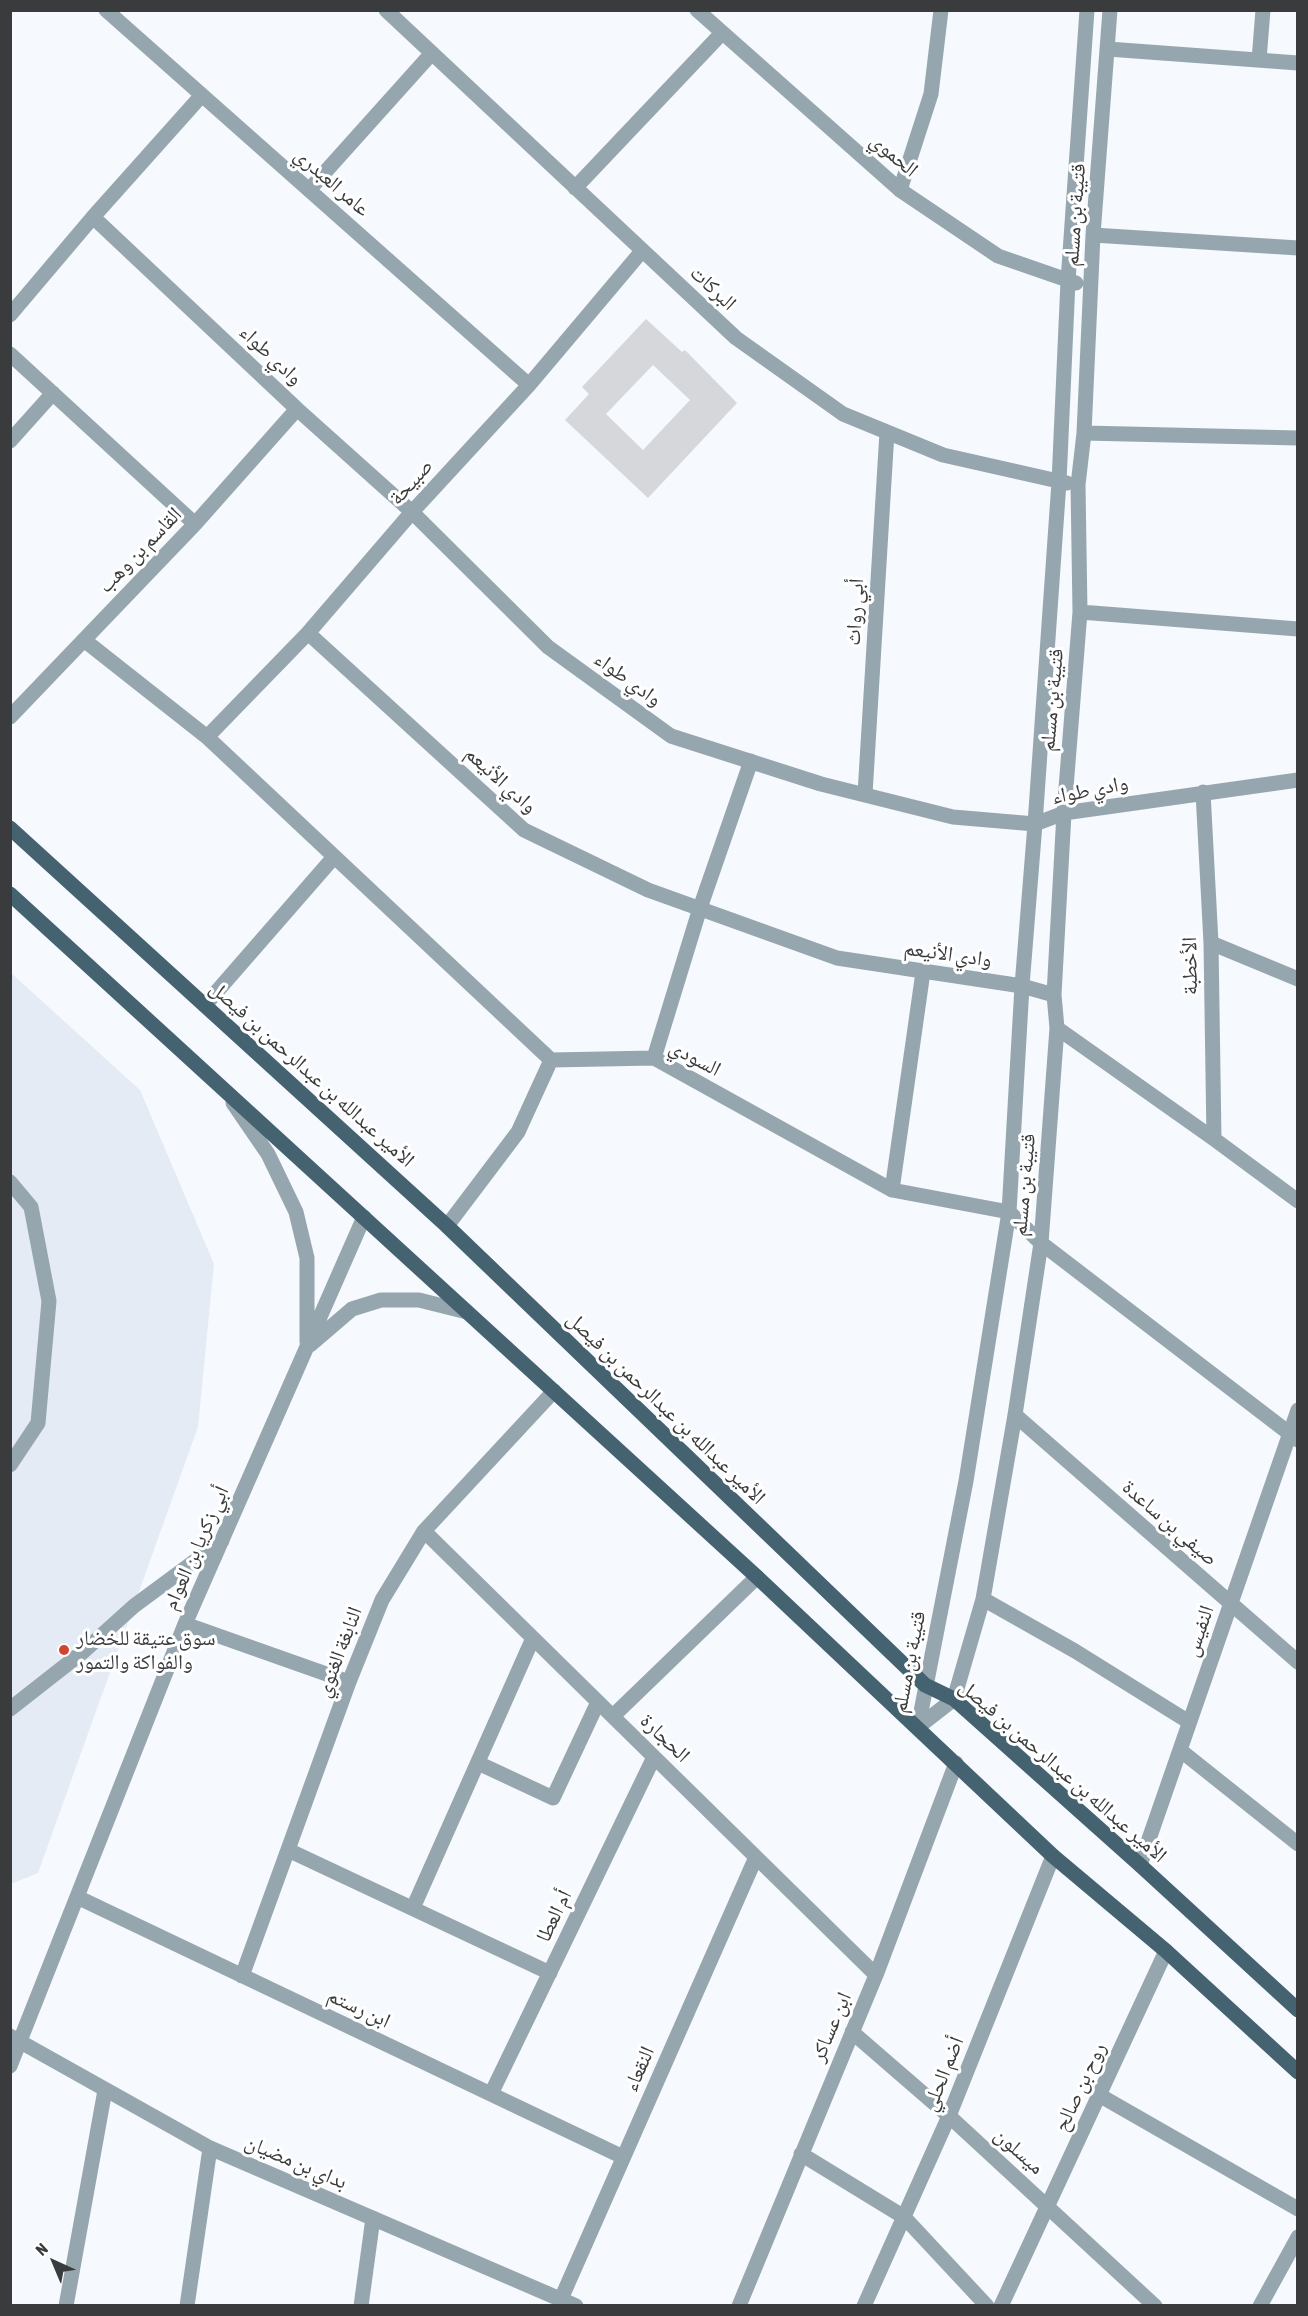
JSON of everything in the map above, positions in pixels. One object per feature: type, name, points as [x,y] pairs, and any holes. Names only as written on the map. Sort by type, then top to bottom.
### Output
[{"type":"main road","name":"الأمير عبدالله بن عبدالرحمن بن فيصل","points":[[10,828],[447,1226],[925,1685],[954,1699],[1298,2010]]},
{"type":"main road","points":[[10,894],[757,1577],[1053,1856],[1166,1951],[1298,2072]]},
{"type":"street","name":"عامر العبدري","points":[[106,10],[529,385]]},
{"type":"street","name":"البركات","points":[[386,10],[736,338],[843,414],[943,454],[1078,485]]},
{"type":"street","name":"الحموي","points":[[697,10],[900,189],[998,256],[1068,281],[1092,286]]},
{"type":"street","points":[[900,189],[931,94],[941,10]]},
{"type":"street","name":"قتيبة بن مسلم","points":[[918,1727],[966,1481],[1009,1212],[1022,986],[1059,482],[1068,281],[1087,10]]},
{"type":"street","name":"قتيبة بن مسلم","points":[[918,1727],[954,1699],[983,1599],[1015,1415],[1041,1243],[1057,1028],[1054,994],[1064,813],[1080,612],[1078,485],[1084,433],[1093,235],[1110,10]]},
{"type":"street","points":[[1259,60],[1263,10]]},
{"type":"street","points":[[575,188],[722,33]]},
{"type":"street","points":[[1108,49],[1298,63]]},
{"type":"street","points":[[309,190],[432,53]]},
{"type":"street","points":[[10,315],[93,216],[202,95]]},
{"type":"street","name":"وادي طواء","points":[[93,216],[297,409],[412,512],[548,647],[671,736],[821,783],[953,817],[1035,824],[1064,813],[1298,780]]},
{"type":"street","points":[[1093,235],[1298,248]]},
{"type":"street","name":"صبيحة","points":[[207,738],[308,633],[412,512],[529,385],[642,251]]},
{"type":"street","points":[[10,354],[195,524]]},
{"type":"street","points":[[10,441],[53,393]]},
{"type":"street","name":"القاسم بن وهب","points":[[10,717],[195,524],[297,409]]},
{"type":"street","name":"أبي رواث","points":[[865,794],[887,432]]},
{"type":"street","points":[[1084,433],[1298,438]]},
{"type":"street","points":[[1080,612],[1298,629]]},
{"type":"street","name":"وادي الأنيعم","points":[[308,633],[524,830],[648,890],[837,958],[1022,986],[1054,994]]},
{"type":"street","points":[[84,640],[207,738],[551,1060],[518,1132],[447,1226]]},
{"type":"street","points":[[654,1058],[700,908],[751,761]]},
{"type":"street","name":"الأخطبة","points":[[1203,792],[1210,943],[1214,1139]]},
{"type":"street","points":[[205,1005],[334,857]]},
{"type":"street","points":[[1210,943],[1298,979]]},
{"type":"street","points":[[892,1190],[923,972]]},
{"type":"street","points":[[1057,1028],[1214,1139],[1298,1202]]},
{"type":"street","name":"السودي","points":[[551,1060],[654,1058],[892,1190],[1009,1212]]},
{"type":"street","points":[[224,1089],[268,1154],[296,1212],[307,1258],[307,1348]]},
{"type":"street","points":[[10,1182],[31,1207],[50,1301],[38,1423],[10,1465]]},
{"type":"street","points":[[1009,1212],[1041,1243],[1293,1437]]},
{"type":"street","name":"أبي زكريا بن العوام","points":[[10,2066],[15,2039],[77,1897],[185,1624],[364,1217]]},
{"type":"street","points":[[307,1348],[352,1309],[381,1300],[419,1300],[467,1312]]},
{"type":"street","name":"النابغة الغنوي","points":[[242,1976],[349,1682],[382,1600],[424,1531],[554,1391]]},
{"type":"street","name":"النفيس","points":[[1140,1865],[1230,1604],[1293,1437],[1298,1410]]},
{"type":"street","name":"صيفي بن ساعدة","points":[[1015,1415],[1298,1662]]},
{"type":"street","name":"الحجارة","points":[[424,1531],[876,1975]]},
{"type":"street","points":[[10,1709],[84,1651],[134,1606],[222,1541]]},
{"type":"street","points":[[613,1716],[757,1577]]},
{"type":"street","points":[[983,1599],[1075,1651],[1189,1722]]},
{"type":"street","points":[[185,1624],[349,1682]]},
{"type":"street","points":[[413,1908],[533,1638]]},
{"type":"street","points":[[478,1763],[553,1798],[598,1702]]},
{"type":"street","points":[[1180,1750],[1298,1844]]},
{"type":"street","name":"أم العطا","points":[[491,2094],[654,1757]]},
{"type":"street","name":"ابن عساكر","points":[[739,2306],[876,1975],[956,1763]]},
{"type":"street","points":[[288,1850],[550,1973]]},
{"type":"street","name":"أضم الحلي","points":[[864,2306],[949,2116],[1053,1856]]},
{"type":"street","name":"النقعاء","points":[[561,2299],[756,1857]]},
{"type":"street","name":"ابن رستم","points":[[77,1897],[623,2157]]},
{"type":"street","name":"روح بن صالح","points":[[1001,2306],[1166,1951]]},
{"type":"street","name":"ميسلون","points":[[852,2032],[949,2116],[1155,2306]]},
{"type":"street","name":"بداي بن مضيان","points":[[15,2039],[210,2148],[576,2306]]},
{"type":"street","points":[[66,2306],[105,2090]]},
{"type":"street","points":[[1099,2095],[1298,2209]]},
{"type":"street","points":[[187,2306],[210,2148]]},
{"type":"street","points":[[801,2154],[904,2217],[987,2306]]},
{"type":"street","points":[[361,2306],[373,2218]]},
{"type":"street","points":[[1260,2306],[1298,2237]]},
{"type":"shaded area","name":"سوق عتيقة للخضار والفواكة والتمور","points":[[10,972],[140,1090],[214,1264],[198,1427],[38,1873],[11,1884]]},
{"type":"building","points":[[646,319],[682,352],[685,350],[737,403],[648,498],[565,420],[589,394],[582,387]],"holes":[[[653,365],[690,400],[643,450],[606,414]]]},
{"type":"place","name":"سوق عتيقة للخضار والفواكة والتمور","points":[[64,1650]]}]
